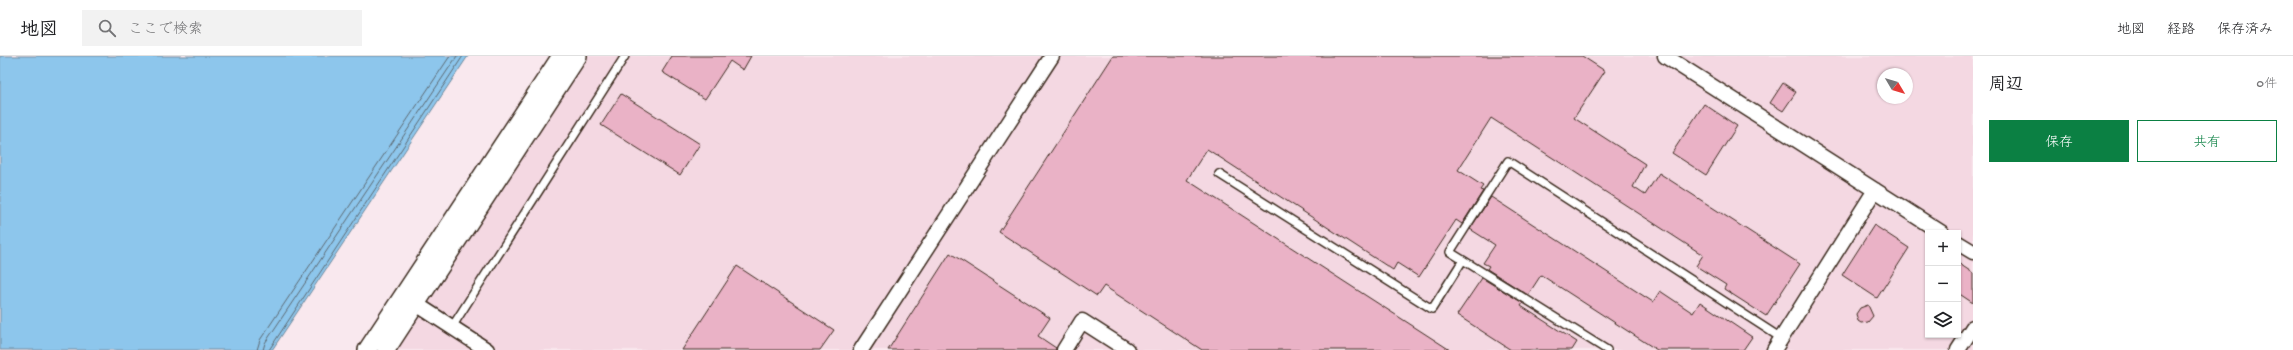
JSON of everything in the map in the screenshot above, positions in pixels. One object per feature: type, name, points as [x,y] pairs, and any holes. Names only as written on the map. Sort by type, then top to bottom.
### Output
[{"type":"street","points":[[386,350],[409,300],[561,56]]},
{"type":"street","points":[[367,350],[409,300],[578,56]]},
{"type":"street","points":[[861,350],[1052,56]]},
{"type":"street","points":[[1665,56],[1937,230]]},
{"type":"street","points":[[1774,350],[1876,190]]},
{"type":"street","points":[[1961,245],[1973,252]]},
{"type":"street","points":[[409,300],[487,350]]},
{"type":"street","points":[[1064,350],[1082,321],[1126,350]]},
{"type":"street","points":[[1958,350],[1973,327]]},
{"type":"lane","points":[[452,327],[626,56]]},
{"type":"lane","points":[[1607,350],[1450,252],[1508,162],[1781,338]]},
{"type":"lane","points":[[1219,174],[1432,309],[1463,260]]},
{"type":"shaded area","points":[[581,56],[1973,56],[1973,350],[392,350]]},
{"type":"water","points":[[0,56],[468,56],[272,350],[0,350]]},
{"type":"building","points":[[672,56],[751,56],[743,70],[730,61],[705,99],[662,72]]},
{"type":"building","points":[[1113,56],[1582,56],[1605,71],[1574,118],[1645,164],[1633,187],[1645,195],[1659,173],[1800,264],[1766,316],[1724,289],[1726,285],[1696,266],[1703,255],[1491,118],[1458,170],[1483,186],[1480,190],[1483,191],[1462,224],[1456,220],[1419,277],[1397,263],[1393,270],[1207,149],[1187,180],[1450,350],[1202,350],[1104,286],[1097,296],[999,232]]},
{"type":"building","points":[[1783,83],[1796,92],[1783,111],[1770,103]]},
{"type":"building","points":[[621,94],[700,144],[680,175],[601,125]]},
{"type":"building","points":[[1704,104],[1737,126],[1706,175],[1672,153]]},
{"type":"building","points":[[1491,197],[1653,302],[1660,291],[1693,313],[1700,302],[1752,337],[1743,350],[1657,350],[1541,275],[1528,295],[1487,269],[1489,266],[1483,263],[1495,245],[1470,229]]},
{"type":"building","points":[[1874,225],[1909,248],[1877,298],[1842,275]]},
{"type":"building","points":[[950,253],[1050,318],[1038,336],[1056,348],[1056,350],[888,350]]},
{"type":"building","points":[[1961,265],[1973,273],[1973,303],[1961,295]]},
{"type":"building","points":[[737,266],[834,330],[820,350],[682,350]]},
{"type":"building","points":[[1482,278],[1523,303],[1521,306],[1577,342],[1572,350],[1511,350],[1457,315]]},
{"type":"building","points":[[1868,305],[1873,316],[1868,322],[1861,323],[1858,321],[1856,314],[1860,308]]}]
